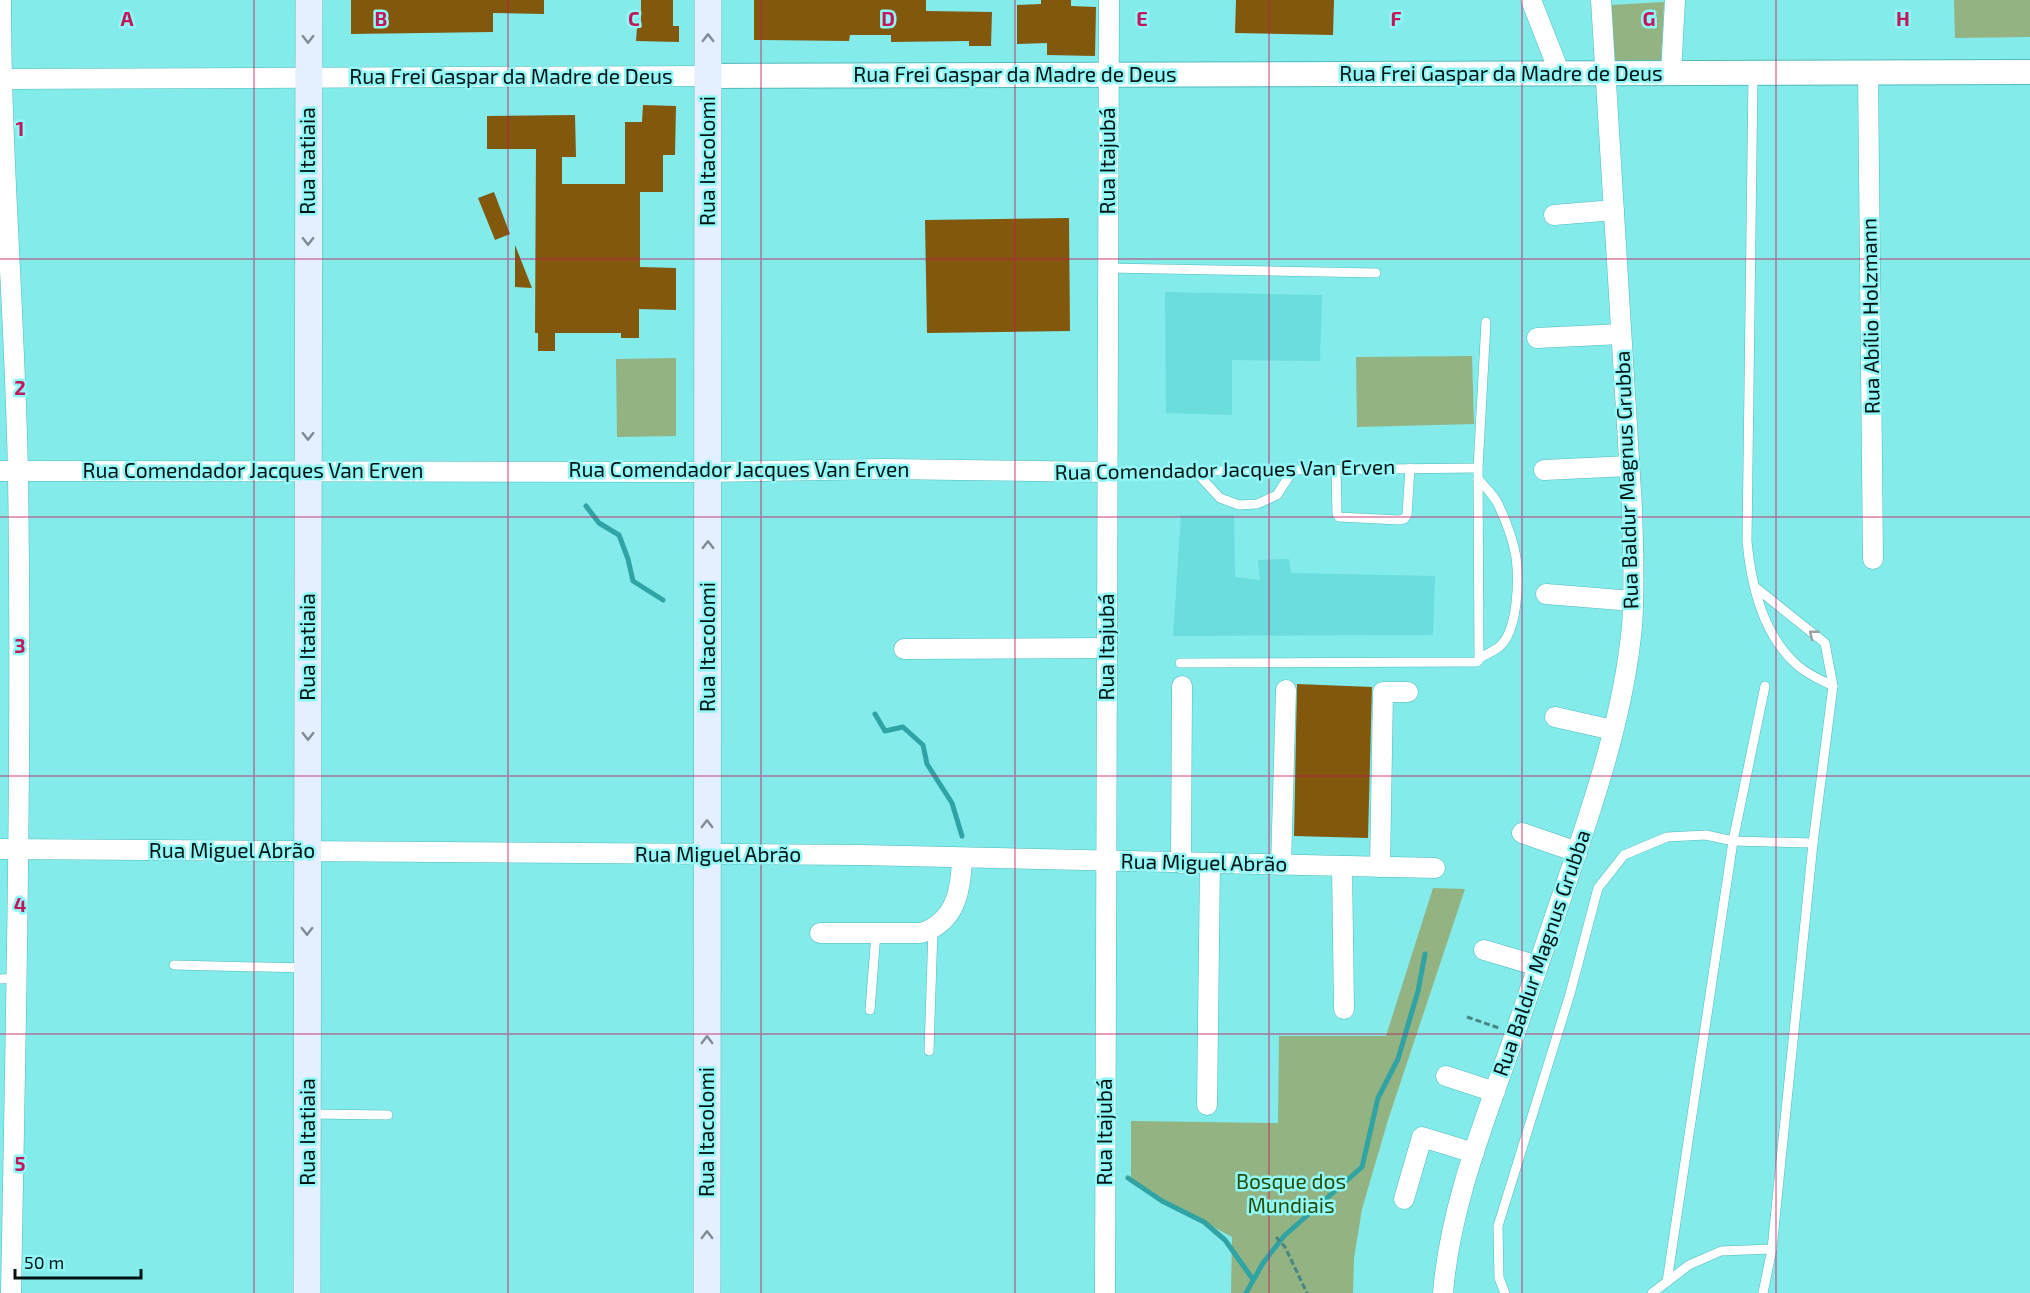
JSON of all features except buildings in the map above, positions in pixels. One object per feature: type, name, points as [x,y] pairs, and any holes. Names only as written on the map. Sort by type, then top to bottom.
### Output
[{"type":"main road","name":"Rua Itatiaia","points":[[307,1293],[309,0]]},
{"type":"main road","name":"Rua Itacolomi","points":[[707,1293],[708,0]]},
{"type":"street","points":[[2,0],[1,79],[9,471],[10,1293]]},
{"type":"street","name":"Rua Itajubá","points":[[1105,1293],[1109,0]]},
{"type":"street","points":[[1531,0],[1560,74]]},
{"type":"street","name":"Rua Baldur Magnus Grubba","points":[[1443,1293],[1456,1213],[1577,852],[1613,730],[1628,657],[1633,601],[1629,466],[1601,0]]},
{"type":"street","points":[[1671,74],[1675,0]]},
{"type":"street","name":"Rua Frei Gaspar da Madre de Deus","points":[[1,79],[2030,72]]},
{"type":"street","name":"Rua Abílio Holzmann","points":[[1869,73],[1873,559]]},
{"type":"street","points":[[1554,215],[1614,210]]},
{"type":"street","points":[[1538,338],[1621,334]]},
{"type":"street","points":[[1544,470],[1629,466]]},
{"type":"street","name":"Rua Comendador Jacques Van Erven","points":[[9,471],[708,472],[884,469],[1107,472]]},
{"type":"street","points":[[1546,594],[1633,601]]},
{"type":"street","points":[[904,649],[1107,648]]},
{"type":"street","points":[[1181,863],[1182,686]]},
{"type":"street","points":[[1281,865],[1286,690]]},
{"type":"street","points":[[1380,867],[1383,692],[1408,692]]},
{"type":"street","points":[[1555,717],[1613,730]]},
{"type":"street","points":[[1522,833],[1577,852]]},
{"type":"street","name":"Rua Miguel Abrão","points":[[10,849],[962,858],[1435,868]]},
{"type":"street","points":[[820,933],[921,933],[933,929],[952,912],[962,879],[962,858]]},
{"type":"street","points":[[1207,1105],[1209,864]]},
{"type":"street","points":[[1342,866],[1344,1009]]},
{"type":"street","points":[[1484,950],[1538,966]]},
{"type":"street","points":[[1446,1076],[1495,1092]]},
{"type":"street","points":[[1404,1199],[1422,1137],[1474,1154]]},
{"type":"lane","points":[[1753,73],[1747,541],[1749,565],[1762,613],[1775,641],[1796,665],[1833,686]]},
{"type":"lane","points":[[1108,268],[1376,273]]},
{"type":"lane","points":[[1480,658],[1478,468],[1486,322]]},
{"type":"lane","points":[[1336,469],[1336,514],[1339,517],[1399,520],[1404,519],[1407,515],[1410,468]]},
{"type":"lane","name":"Rua Comendador Jacques Van Erven","points":[[1107,472],[1478,468]]},
{"type":"lane","points":[[1195,471],[1220,498],[1239,505],[1257,504],[1277,495],[1293,470]]},
{"type":"lane","points":[[1180,663],[1477,662],[1500,646],[1512,625],[1517,585],[1515,556],[1508,526],[1497,501],[1478,479]]},
{"type":"lane","points":[[1755,587],[1825,643],[1833,686],[1813,843],[1772,1249],[1763,1293]]},
{"type":"lane","points":[[1667,1282],[1733,841],[1765,686]]},
{"type":"lane","points":[[1504,1293],[1499,1278],[1498,1226],[1570,994],[1598,888],[1624,855],[1667,837],[1706,835],[1733,841],[1813,843]]},
{"type":"lane","points":[[929,1051],[933,929]]},
{"type":"lane","points":[[870,1010],[876,933]]},
{"type":"lane","points":[[174,965],[307,968]]},
{"type":"lane","points":[[308,1114],[388,1115]]},
{"type":"lane","points":[[1652,1293],[1689,1265],[1721,1251],[1772,1249]]},
{"type":"path","points":[[1467,1017],[1515,1033]]},
{"type":"path","points":[[1276,1238],[1285,1247],[1306,1293]]},
{"type":"shaded area","points":[[1165,292],[1322,295],[1320,361],[1232,360],[1232,415],[1166,413]]},
{"type":"shaded area","points":[[1181,515],[1234,515],[1235,577],[1260,580],[1258,560],[1289,559],[1291,573],[1435,576],[1433,635],[1173,636]]},
{"type":"green space","points":[[1954,0],[2030,0],[2030,37],[1955,38]]},
{"type":"green space","points":[[1664,2],[1661,62],[1615,62],[1611,5]]},
{"type":"green space","points":[[1472,356],[1474,424],[1357,427],[1356,357]]},
{"type":"green space","points":[[676,358],[676,436],[617,437],[616,359]]},
{"type":"green space","name":"Bosque dos Mundiais","points":[[1433,888],[1465,889],[1388,1120],[1362,1209],[1354,1258],[1353,1293],[1231,1293],[1232,1237],[1131,1183],[1131,1121],[1278,1123],[1279,1036],[1386,1036]]},
{"type":"waterway","points":[[586,506],[599,523],[619,535],[633,581],[663,600]]},
{"type":"waterway","points":[[875,714],[885,731],[903,727],[923,745],[927,764],[952,803],[962,836]]},
{"type":"waterway","points":[[1246,1293],[1263,1263],[1284,1236],[1362,1167],[1378,1098],[1398,1059],[1418,991],[1425,954]]},
{"type":"waterway","points":[[1128,1178],[1162,1201],[1204,1222],[1225,1240],[1252,1278]]}]
